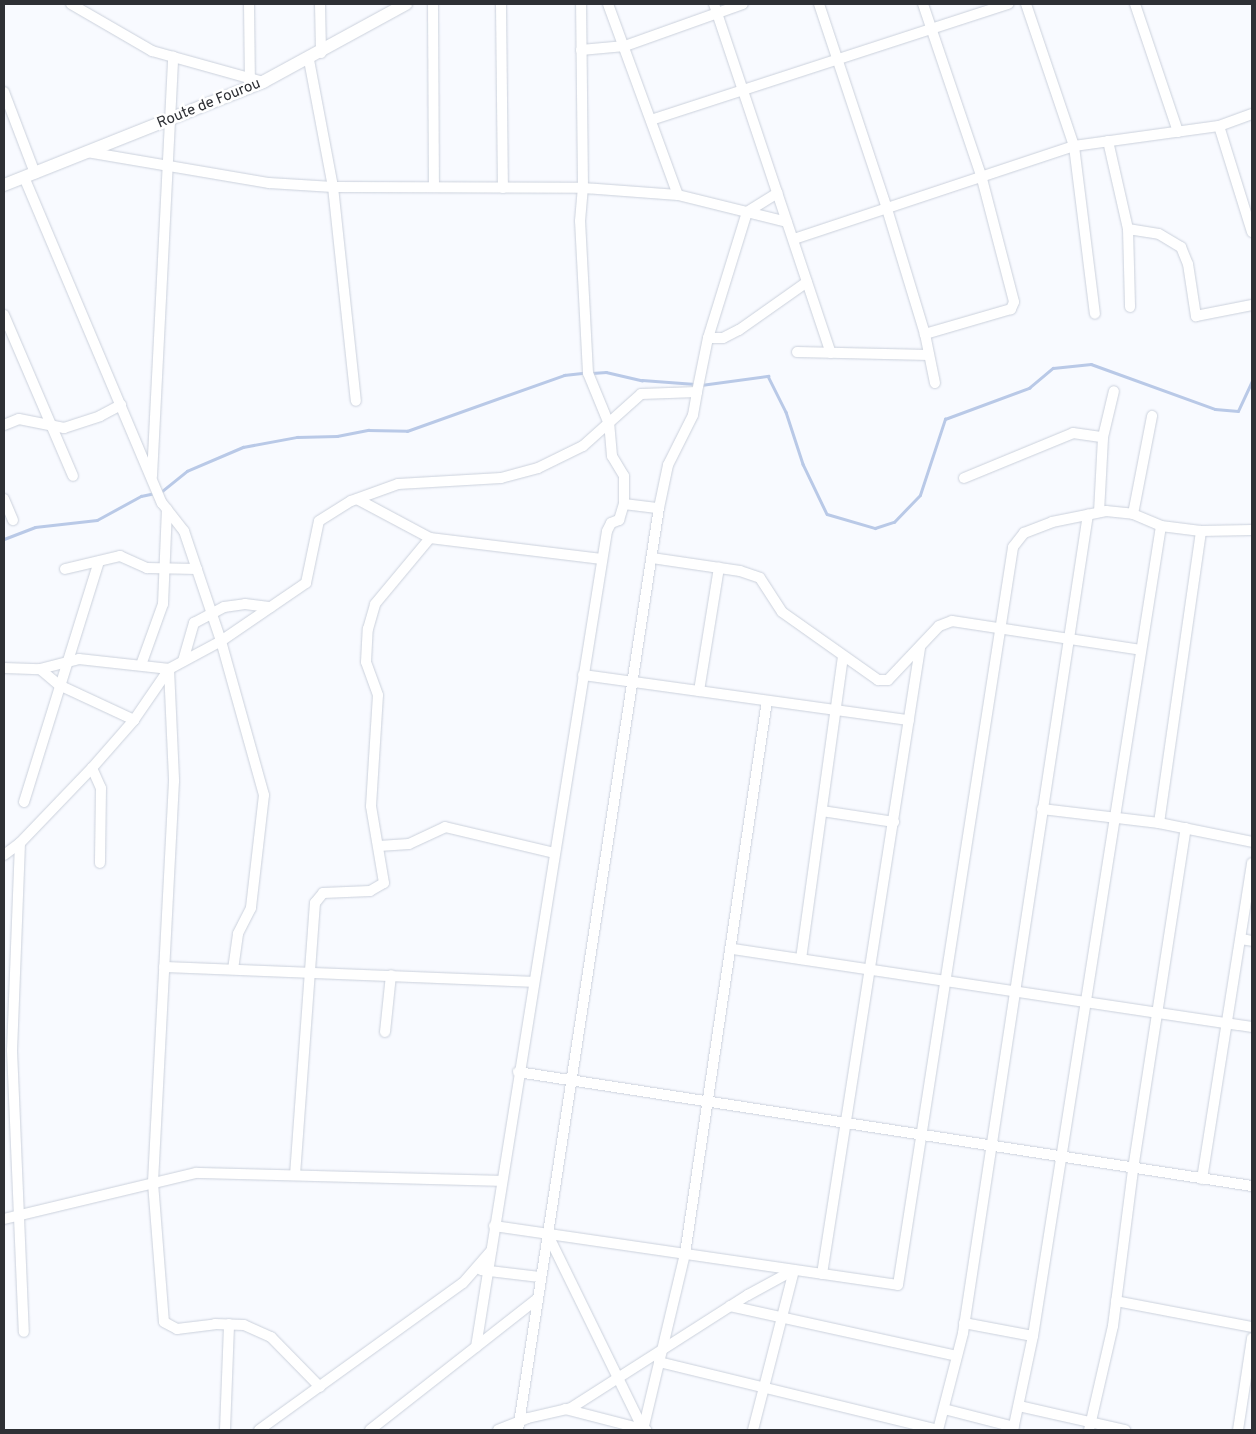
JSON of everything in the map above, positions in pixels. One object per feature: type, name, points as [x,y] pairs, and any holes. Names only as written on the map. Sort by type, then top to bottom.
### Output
[{"type":"main road","name":"Route de Fourou","points":[[4,185],[170,121],[250,83],[264,82],[309,60],[406,4]]},
{"type":"street","points":[[71,4],[152,51],[250,83],[250,4]]},
{"type":"street","points":[[320,4],[320,53]]},
{"type":"street","points":[[433,4],[434,187]]},
{"type":"street","points":[[502,4],[503,188]]},
{"type":"street","points":[[476,1347],[532,982],[602,559],[607,531],[611,523],[619,520],[624,504],[624,476],[612,456],[609,424],[588,373],[580,221],[584,188],[581,4]]},
{"type":"street","points":[[608,4],[625,46],[678,196]]},
{"type":"street","points":[[582,50],[625,46],[716,8],[743,4]]},
{"type":"street","points":[[820,4],[887,208],[925,334],[935,384]]},
{"type":"street","points":[[923,4],[981,175],[1014,302],[1011,309],[925,334]]},
{"type":"street","points":[[651,120],[931,26],[1009,4]]},
{"type":"street","points":[[1026,4],[1074,146],[1095,314]]},
{"type":"street","points":[[1135,4],[1178,132]]},
{"type":"street","points":[[716,8],[831,352]]},
{"type":"street","points":[[154,483],[174,57]]},
{"type":"street","points":[[309,60],[334,187],[356,401]]},
{"type":"street","points":[[4,92],[30,175],[121,405],[160,498],[184,531],[221,641],[264,795],[251,908],[238,934],[233,968]]},
{"type":"street","points":[[794,239],[981,175],[1074,146],[1219,126],[1252,114]]},
{"type":"street","points":[[1219,126],[1252,232]]},
{"type":"street","points":[[1108,141],[1128,229],[1130,307]]},
{"type":"street","points":[[87,152],[269,183],[334,187],[584,188],[678,196],[787,222]]},
{"type":"street","points":[[518,1426],[659,508],[668,465],[693,415],[698,374],[746,212],[778,193]]},
{"type":"street","points":[[1128,229],[1159,234],[1181,247],[1188,264],[1196,316],[1252,304]]},
{"type":"street","points":[[708,338],[723,338],[739,330],[807,282]]},
{"type":"street","points":[[4,315],[73,476]]},
{"type":"street","points":[[797,352],[929,355]]},
{"type":"street","points":[[1099,512],[1102,437],[1114,391]]},
{"type":"street","points":[[4,855],[20,843],[92,768],[134,720],[168,669],[221,641],[306,583],[312,566],[319,521],[357,499],[398,484],[501,478],[538,468],[583,446],[641,394],[697,392]]},
{"type":"street","points":[[4,425],[19,420],[38,421],[52,427],[64,428],[87,421],[121,405]]},
{"type":"street","points":[[1133,514],[1152,416]]},
{"type":"street","points":[[964,478],[1073,433],[1102,437]]},
{"type":"street","points":[[4,499],[13,520]]},
{"type":"street","points":[[357,499],[430,538],[602,559]]},
{"type":"street","points":[[624,504],[659,508]]},
{"type":"street","points":[[141,665],[163,604],[167,509]]},
{"type":"street","points":[[494,1226],[898,1285],[1013,547],[1024,533],[1052,522],[1099,512],[1133,514],[1161,526],[1201,531],[1252,530]]},
{"type":"street","points":[[659,1362],[938,1430],[964,1323],[989,1146],[1088,514]]},
{"type":"street","points":[[944,1409],[1014,1429],[1034,1336],[1060,1157],[1161,526]]},
{"type":"street","points":[[1159,823],[1201,531]]},
{"type":"street","points":[[294,1175],[315,902],[323,893],[378,889],[384,883],[371,806],[378,695],[366,662],[368,629],[375,604],[430,538]]},
{"type":"street","points":[[65,569],[120,556],[147,568],[164,570],[197,569]]},
{"type":"street","points":[[652,558],[719,568],[760,578],[782,612],[878,680],[888,680],[940,626],[952,621],[1141,650]]},
{"type":"street","points":[[24,802],[99,561]]},
{"type":"street","points":[[699,691],[719,568]]},
{"type":"street","points":[[183,661],[194,623],[224,607],[246,604],[271,607]]},
{"type":"street","points":[[822,1274],[920,648]]},
{"type":"street","points":[[801,959],[843,657]]},
{"type":"street","points":[[4,668],[40,669],[79,659],[168,669]]},
{"type":"street","points":[[40,669],[59,685],[134,720]]},
{"type":"street","points":[[168,669],[174,781],[153,1183],[164,1322],[177,1328],[229,1324],[244,1325],[270,1338],[320,1387]]},
{"type":"street","points":[[583,675],[909,720]]},
{"type":"street","points":[[644,1430],[685,1254],[733,949],[768,701]]},
{"type":"street","points":[[92,768],[101,788],[100,863]]},
{"type":"street","points":[[1042,810],[1159,823],[1252,842]]},
{"type":"street","points":[[822,811],[894,822]]},
{"type":"street","points":[[379,846],[409,844],[444,827],[554,853]]},
{"type":"street","points":[[1090,1426],[1116,1301],[1133,1169],[1186,828]]},
{"type":"street","points":[[20,843],[12,1050],[21,1215],[24,1332]]},
{"type":"street","points":[[1202,1179],[1252,863]]},
{"type":"street","points":[[1241,940],[1252,941]]},
{"type":"street","points":[[733,949],[1014,989],[1252,1027]]},
{"type":"street","points":[[164,967],[233,968],[532,982]]},
{"type":"street","points":[[385,1032],[391,975]]},
{"type":"street","points":[[518,1072],[1252,1186]]},
{"type":"street","points":[[4,1219],[196,1173],[501,1180]]},
{"type":"street","points":[[547,1233],[644,1430]]},
{"type":"street","points":[[259,1430],[463,1283],[491,1251]]},
{"type":"street","points":[[476,1269],[540,1277]]},
{"type":"street","points":[[498,1430],[518,1426],[565,1409],[618,1378],[730,1306],[794,1270]]},
{"type":"street","points":[[753,1430],[794,1270]]},
{"type":"street","points":[[370,1430],[536,1300]]},
{"type":"street","points":[[1116,1301],[1252,1328]]},
{"type":"street","points":[[730,1306],[957,1356]]},
{"type":"street","points":[[964,1323],[1034,1336]]},
{"type":"street","points":[[225,1430],[229,1324]]},
{"type":"street","points":[[1238,1430],[1252,1340]]},
{"type":"street","points":[[1019,1406],[1090,1426],[1125,1430]]},
{"type":"street","points":[[565,1409],[644,1430]]},
{"type":"waterway","points":[[701,385],[768,376],[786,412],[803,464],[827,514],[875,528],[894,522],[920,495],[945,419],[1029,388],[1053,368],[1091,364],[1215,409],[1238,411],[1252,381]]},
{"type":"waterway","points":[[592,373],[606,372],[642,380],[695,384]]},
{"type":"waterway","points":[[161,492],[187,471],[243,447],[297,437],[337,436],[368,430],[407,431],[564,375],[584,373]]},
{"type":"waterway","points":[[4,539],[35,527],[97,520],[141,496],[155,493]]}]
